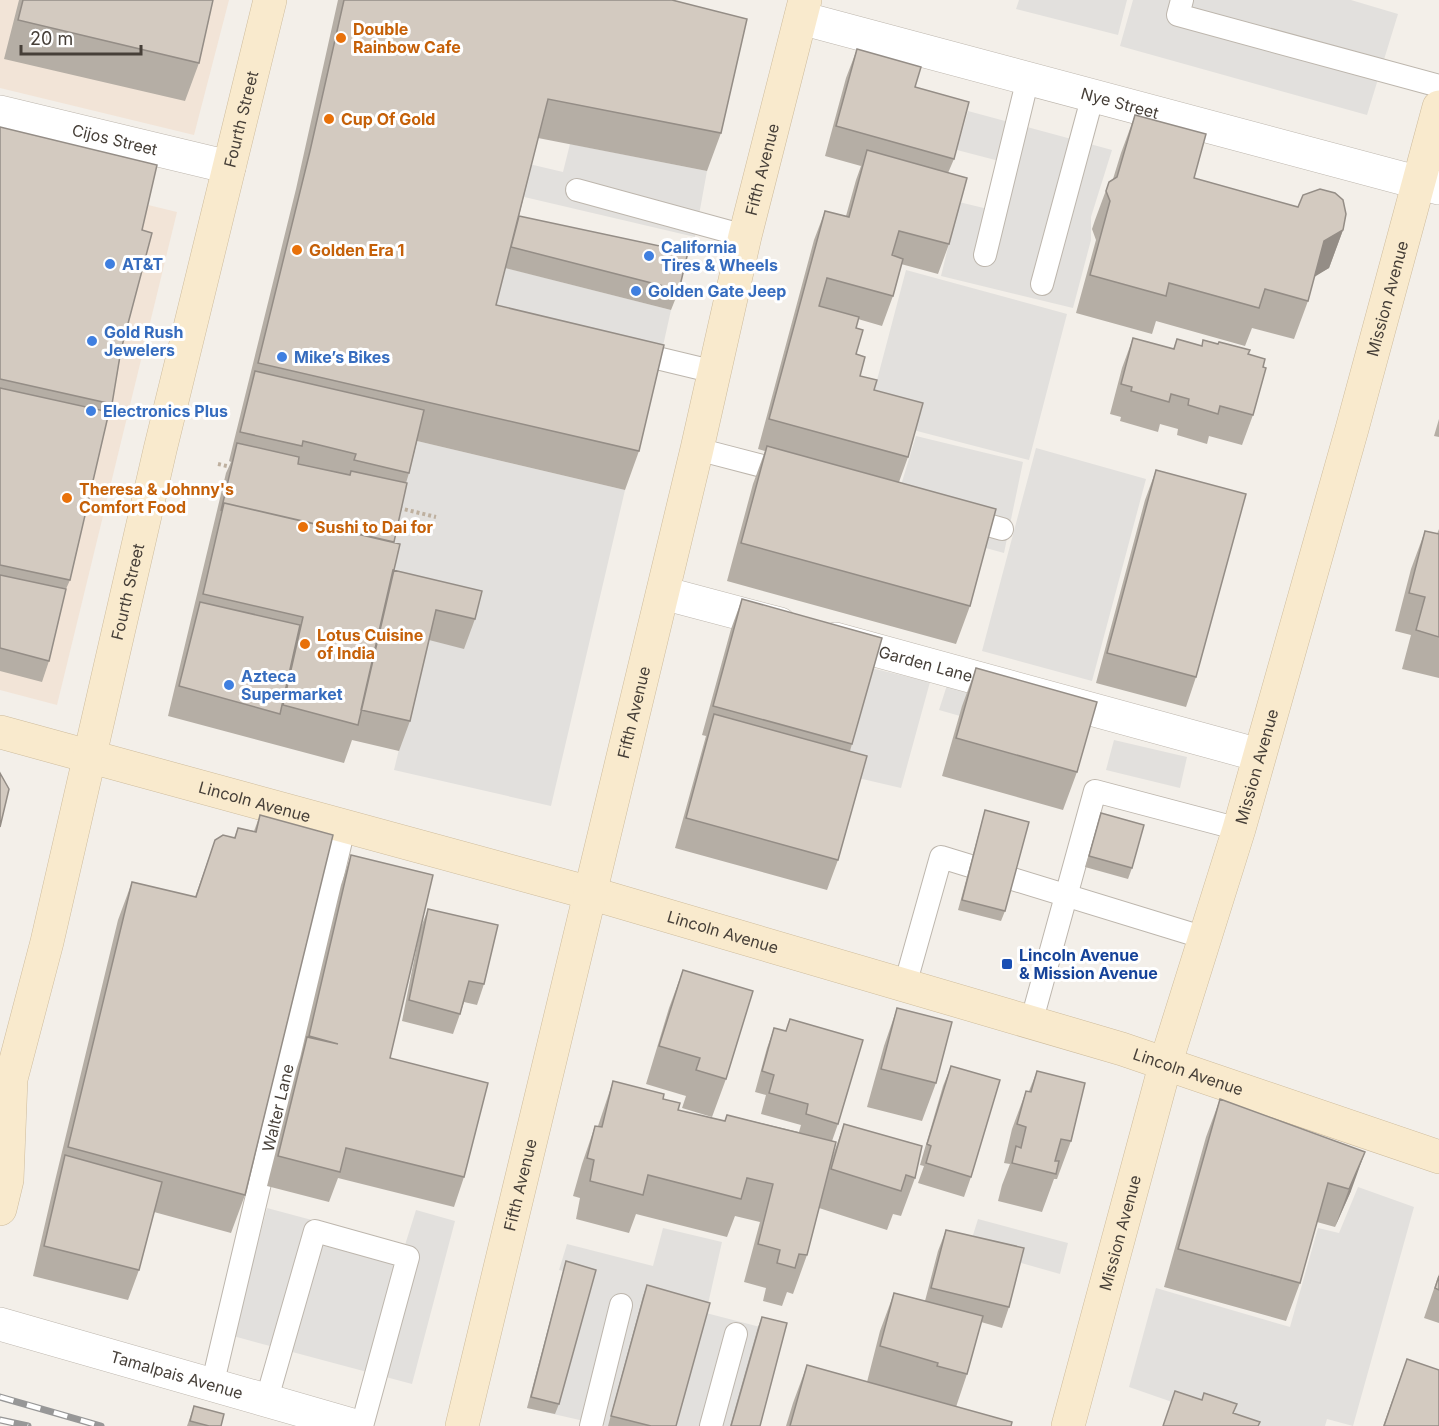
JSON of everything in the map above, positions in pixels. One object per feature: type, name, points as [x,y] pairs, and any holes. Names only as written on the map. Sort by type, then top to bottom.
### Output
[{"type":"street","name":"Fourth Street","points":[[0,1209],[7,1180],[6,1089],[48,942],[89,756],[270,0]]},
{"type":"street","name":"Nye Street","points":[[803,9],[1028,78],[1429,184]]},
{"type":"street","name":"Fifth Avenue","points":[[462,1426],[663,593],[746,236],[803,9]]},
{"type":"street","name":"Mission Avenue","points":[[1068,1426],[1166,1062],[1239,829],[1429,184],[1439,107]]},
{"type":"street","name":"Cijos Street","points":[[0,111],[229,167]]},
{"type":"street","name":"Garden Lane","points":[[663,593],[904,666],[1259,755]]},
{"type":"street","name":"Lincoln Avenue","points":[[0,732],[344,828],[591,893],[1166,1062],[1439,1157]]},
{"type":"street","name":"Tamalpais Avenue","points":[[0,1324],[356,1426]]},
{"type":"lane","points":[[1182,0],[1178,15],[1439,86]]},
{"type":"lane","points":[[985,255],[1028,78]]},
{"type":"lane","points":[[1042,284],[1093,95]]},
{"type":"lane","points":[[577,190],[746,236]]},
{"type":"lane","points":[[608,346],[715,372]]},
{"type":"lane","points":[[697,449],[810,478]]},
{"type":"lane","points":[[946,514],[1002,529]]},
{"type":"lane","points":[[1031,1023],[1095,791],[1239,829]]},
{"type":"lane","name":"Walter Lane","points":[[212,1386],[344,828]]},
{"type":"lane","points":[[905,985],[941,857],[1205,938]]},
{"type":"lane","points":[[267,1402],[315,1231],[408,1257],[362,1426]]},
{"type":"lane","points":[[591,1426],[621,1305]]},
{"type":"lane","points":[[711,1426],[736,1334]]},
{"type":"path","points":[[218,464],[241,470]]},
{"type":"path","points":[[390,506],[436,518]]},
{"type":"shaded area","points":[[0,0],[229,0],[194,135],[0,88]]},
{"type":"shaded area","points":[[1019,0],[1127,0],[1118,35],[1016,9]]},
{"type":"shaded area","points":[[1133,0],[1351,0],[1398,14],[1367,115],[1120,46]]},
{"type":"shaded area","points":[[968,111],[1112,150],[1091,217],[1091,240],[1073,308],[941,276],[959,202],[992,210],[1003,162],[957,150]]},
{"type":"shaded area","points":[[570,144],[707,171],[695,237],[520,196],[529,164],[563,172]]},
{"type":"shaded area","points":[[0,169],[177,212],[57,705],[0,690]]},
{"type":"shaded area","points":[[502,267],[671,310],[655,382],[482,343]]},
{"type":"shaded area","points":[[906,270],[1067,314],[1029,460],[867,418]]},
{"type":"shaded area","points":[[916,436],[1023,462],[1004,553],[759,486],[894,508]]},
{"type":"shaded area","points":[[413,440],[625,490],[551,806],[394,770],[426,639],[382,600]]},
{"type":"shaded area","points":[[1036,448],[1146,479],[1092,681],[982,651]]},
{"type":"shaded area","points":[[871,668],[930,682],[901,788],[841,774]]},
{"type":"shaded area","points":[[948,682],[1056,713],[1048,741],[939,710]]},
{"type":"shaded area","points":[[1114,740],[1187,757],[1180,788],[1106,770]]},
{"type":"shaded area","points":[[1358,1187],[1414,1207],[1353,1426],[1327,1419],[1325,1426],[1241,1426],[1129,1387],[1156,1288],[1290,1327],[1318,1228],[1339,1233]]},
{"type":"shaded area","points":[[267,1208],[405,1245],[416,1210],[455,1221],[412,1384],[233,1336]]},
{"type":"shaded area","points":[[978,1219],[1068,1243],[1060,1274],[969,1248]]},
{"type":"shaded area","points":[[663,1228],[722,1242],[706,1313],[783,1333],[758,1426],[606,1426],[527,1408],[563,1271],[559,1270],[567,1244],[653,1266]]},
{"type":"building","points":[[23,0],[213,0],[199,63],[18,20]]},
{"type":"building","points":[[344,0],[672,0],[747,19],[721,133],[548,99],[496,305],[664,345],[639,451],[258,363]]},
{"type":"building","points":[[857,49],[921,67],[915,87],[969,102],[954,159],[836,126]]},
{"type":"building","points":[[1135,115],[1206,134],[1194,178],[1298,207],[1303,195],[1320,189],[1335,193],[1343,200],[1346,214],[1343,230],[1324,241],[1308,301],[1265,289],[1259,308],[1169,283],[1166,296],[1090,275],[1110,201],[1106,191],[1109,182],[1117,177]]},
{"type":"building","points":[[0,127],[157,165],[142,230],[152,233],[121,350],[112,404],[0,379]]},
{"type":"building","points":[[867,150],[967,178],[949,244],[899,231],[892,255],[903,259],[893,296],[827,278],[819,306],[859,317],[856,328],[863,330],[856,354],[865,357],[860,376],[877,380],[874,390],[923,403],[908,457],[769,419],[825,211],[849,217]]},
{"type":"building","points":[[519,216],[688,252],[679,290],[511,247]]},
{"type":"building","points":[[1133,338],[1174,349],[1177,339],[1202,346],[1203,340],[1218,344],[1219,342],[1250,350],[1248,354],[1265,359],[1263,367],[1266,368],[1253,415],[1220,406],[1218,414],[1188,405],[1189,399],[1171,394],[1169,402],[1131,391],[1132,387],[1121,384]]},
{"type":"building","points":[[255,371],[424,410],[409,473],[354,460],[356,454],[303,441],[302,446],[240,432]]},
{"type":"building","points":[[0,388],[109,412],[70,580],[0,565]]},
{"type":"building","points":[[237,443],[299,457],[298,464],[350,475],[351,471],[407,483],[394,542],[224,503],[221,511]]},
{"type":"building","points":[[767,446],[996,509],[970,606],[741,543]]},
{"type":"building","points":[[1156,470],[1246,494],[1196,677],[1107,653]]},
{"type":"building","name":"Lotus Cuisine of India","points":[[224,503],[400,544],[358,725],[283,705],[303,617],[203,594]]},
{"type":"building","points":[[1425,531],[1439,534],[1439,637],[1416,630],[1425,597],[1409,593]]},
{"type":"building","points":[[393,570],[482,591],[475,619],[436,610],[410,721],[361,710]]},
{"type":"building","points":[[0,575],[66,589],[49,661],[0,648]]},
{"type":"building","points":[[742,599],[882,638],[852,744],[713,706]]},
{"type":"building","name":"Azteca Supermarket","points":[[200,602],[300,625],[280,714],[179,686]]},
{"type":"building","points":[[976,668],[1097,702],[1077,772],[956,738]]},
{"type":"building","points":[[714,714],[867,756],[838,860],[686,818]]},
{"type":"building","points":[[0,773],[9,789],[0,827]]},
{"type":"building","points":[[985,810],[1029,822],[1005,911],[962,900]]},
{"type":"building","points":[[1101,813],[1144,825],[1132,868],[1089,856]]},
{"type":"building","points":[[260,815],[333,835],[245,1195],[68,1147],[132,882],[196,897],[215,840],[223,835],[235,838],[238,828],[256,832]]},
{"type":"building","points":[[351,855],[433,875],[390,1058],[488,1083],[464,1177],[346,1148],[340,1172],[278,1156],[307,1037],[338,1044],[309,1036]]},
{"type":"building","points":[[428,909],[498,925],[484,984],[469,981],[460,1014],[409,1000]]},
{"type":"building","points":[[683,970],[753,991],[726,1079],[696,1070],[700,1058],[659,1046]]},
{"type":"building","points":[[897,1008],[952,1022],[936,1083],[881,1069]]},
{"type":"building","points":[[790,1019],[863,1040],[838,1124],[806,1114],[808,1104],[769,1093],[774,1075],[762,1071],[774,1028],[786,1031]]},
{"type":"building","points":[[951,1066],[1000,1080],[971,1177],[926,1163],[931,1146],[927,1144]]},
{"type":"building","points":[[1037,1071],[1085,1083],[1071,1141],[1061,1139],[1055,1161],[1059,1161],[1056,1174],[1012,1163],[1016,1146],[1021,1148],[1026,1127],[1017,1124],[1026,1091],[1031,1092]]},
{"type":"building","points":[[613,1081],[664,1094],[663,1099],[680,1103],[678,1110],[725,1121],[727,1115],[836,1142],[807,1255],[799,1254],[795,1268],[777,1263],[780,1250],[758,1244],[773,1184],[747,1178],[741,1199],[648,1175],[643,1195],[590,1181],[594,1160],[587,1158],[595,1126],[602,1127]]},
{"type":"building","points":[[1220,1099],[1365,1152],[1349,1189],[1328,1183],[1300,1283],[1178,1249]]},
{"type":"building","points":[[844,1124],[922,1146],[915,1178],[906,1175],[901,1191],[831,1169]]},
{"type":"building","points":[[65,1155],[162,1182],[139,1270],[44,1246]]},
{"type":"building","points":[[946,1230],[1024,1248],[1009,1307],[931,1288]]},
{"type":"building","points":[[566,1261],[596,1270],[559,1404],[531,1397]]},
{"type":"building","points":[[1439,1276],[1439,1290],[1435,1288]]},
{"type":"building","points":[[647,1285],[710,1303],[676,1426],[651,1426],[611,1416]]},
{"type":"building","points":[[894,1293],[983,1316],[967,1374],[880,1346]]},
{"type":"building","points":[[762,1317],[787,1323],[760,1426],[731,1426]]},
{"type":"building","points":[[1407,1359],[1439,1370],[1439,1426],[1384,1426]]},
{"type":"building","points":[[807,1365],[1012,1422],[1011,1426],[790,1426]]},
{"type":"building","points":[[1175,1391],[1202,1400],[1204,1393],[1237,1404],[1233,1413],[1260,1422],[1258,1426],[1163,1426]]},
{"type":"building","points":[[194,1406],[224,1414],[221,1426],[209,1426],[190,1421]]},
{"type":"railway","points":[[0,1397],[101,1426]]},
{"type":"railway","points":[[0,1420],[28,1426]]},
{"type":"place","name":"Double Rainbow Cafe","points":[[341,38]]},
{"type":"place","name":"Cup Of Gold","points":[[329,119]]},
{"type":"place","name":"Golden Era 1","points":[[297,250]]},
{"type":"place","name":"California Tires & Wheels","points":[[649,256]]},
{"type":"place","name":"AT&T","points":[[110,264]]},
{"type":"place","name":"Golden Gate Jeep","points":[[636,291]]},
{"type":"place","name":"Gold Rush Jewelers","points":[[92,341]]},
{"type":"place","name":"Mike’s Bikes","points":[[282,357]]},
{"type":"place","name":"Electronics Plus","points":[[91,411]]},
{"type":"place","name":"Theresa & Johnny's Comfort Food","points":[[67,498]]},
{"type":"place","name":"Sushi to Dai for","points":[[303,527]]},
{"type":"place","name":"Lotus Cuisine of India","points":[[305,644]]},
{"type":"place","name":"Azteca Supermarket","points":[[229,685]]},
{"type":"place","name":"Lincoln Avenue & Mission Avenue","points":[[1007,964]]}]
